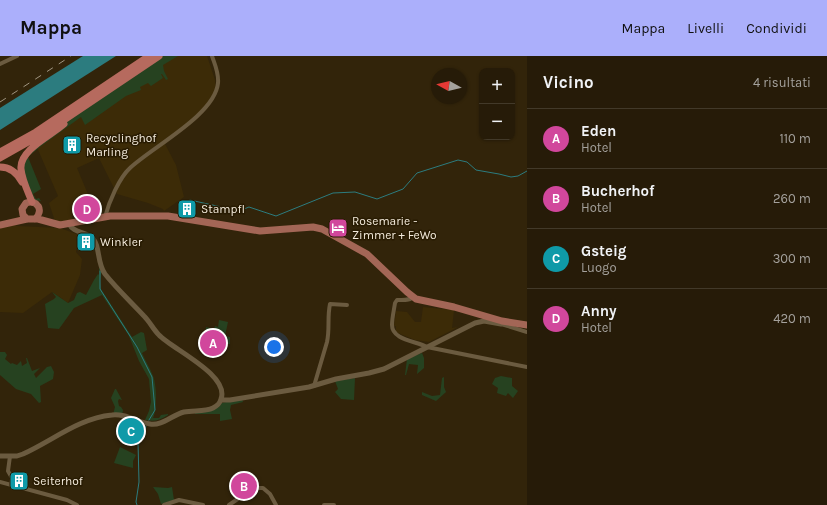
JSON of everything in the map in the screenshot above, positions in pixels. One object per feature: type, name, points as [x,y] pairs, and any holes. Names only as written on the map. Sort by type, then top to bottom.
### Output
[{"type":"highway","points":[[0,152],[47,125],[149,56]]},
{"type":"highway","points":[[0,158],[46,132],[159,56]]},
{"type":"highway","points":[[29,202],[21,169],[23,158],[30,149],[57,130],[79,110]]},
{"type":"highway","points":[[0,167],[11,170],[20,178],[29,202]]},
{"type":"main road","points":[[14,222],[22,212],[23,207],[29,202],[39,206],[40,212],[50,223]]},
{"type":"main road","points":[[22,212],[27,219]]},
{"type":"main road","points":[[35,219],[40,212]]},
{"type":"main road","points":[[0,225],[27,219],[35,219],[60,225],[105,217],[168,216],[266,232],[302,228],[318,228],[331,233],[367,254],[413,297],[422,301],[454,307],[502,323],[527,325]]},
{"type":"street","points":[[0,64],[17,56]]},
{"type":"street","points":[[105,217],[118,184],[130,168],[179,131],[202,111],[214,96],[217,89],[218,78],[212,56]]},
{"type":"street","points":[[0,456],[16,456],[23,454],[87,421],[104,416],[119,415],[149,424],[155,424],[181,413],[214,408],[222,398],[222,390],[213,377],[188,355],[167,342],[159,335],[146,317],[105,274],[99,263],[95,242],[89,235],[72,228],[70,224]]},
{"type":"street","points":[[413,297],[412,299],[396,301],[392,323],[393,331],[399,336],[427,347],[527,367]]},
{"type":"street","points":[[314,386],[327,342],[327,316],[330,304],[347,305]]},
{"type":"street","points":[[222,398],[239,398],[314,386],[336,379],[384,369],[475,323],[484,321],[502,323],[527,332]]},
{"type":"street","points":[[10,456],[8,471],[12,478],[11,485]]},
{"type":"street","points":[[0,482],[67,500],[77,505]]},
{"type":"street","points":[[229,505],[251,490],[258,488],[266,490],[273,498],[276,505]]},
{"type":"street","points":[[164,505],[179,500],[203,505]]},
{"type":"street","points":[[324,505],[334,505]]},
{"type":"shaded area","points":[[159,56],[207,56],[215,80],[216,90],[202,111],[165,144],[176,165],[184,197],[164,211],[163,209],[148,203],[117,194],[99,158],[77,168],[90,199],[77,206],[78,210],[72,216],[73,220],[62,222],[55,221],[49,203],[58,196],[36,145]]},
{"type":"shaded area","points":[[11,224],[18,226],[60,228],[79,235],[76,252],[82,259],[80,275],[68,303],[52,292],[23,313],[0,312],[0,225]]},
{"type":"shaded area","points":[[423,307],[454,310],[452,328],[458,327],[429,342],[415,340],[396,331],[396,326],[394,326],[396,311],[407,312],[415,322],[421,322]]},
{"type":"green space","points":[[159,56],[178,56],[163,65],[168,79],[166,80],[161,74],[163,78],[151,86],[148,83],[140,87],[141,90],[126,96],[85,125],[81,117],[28,157],[41,189],[33,194],[36,199],[39,198],[41,201],[34,200],[23,178],[22,161],[79,110]]},
{"type":"green space","points":[[99,263],[102,268],[100,281],[101,289],[132,337],[141,332],[144,333],[147,350],[142,353],[152,373],[156,392],[156,404],[153,418],[159,418],[161,415],[168,414],[155,421],[145,420],[151,402],[149,379],[139,361],[129,336],[102,295],[74,308],[59,329],[48,328],[45,304],[56,297],[52,292],[68,303],[74,300],[77,293],[80,292],[86,295],[94,280],[98,274],[99,275]]},
{"type":"green space","points":[[219,320],[228,322],[225,336],[230,337],[230,344],[225,344],[225,339],[209,338],[208,345],[205,345],[204,340],[206,327],[214,329],[215,326],[218,327]]},
{"type":"green space","points":[[0,352],[5,352],[7,355],[5,359],[11,364],[17,365],[21,361],[22,366],[27,363],[27,358],[32,371],[40,368],[34,374],[36,378],[47,367],[51,366],[54,372],[53,379],[40,386],[41,402],[39,403],[31,394],[16,389],[0,375]]},
{"type":"green space","points":[[422,353],[424,358],[424,368],[417,374],[418,365],[409,364],[405,375],[407,359]]},
{"type":"green space","points":[[501,376],[512,378],[512,386],[518,391],[513,398],[508,393],[506,396],[497,393],[498,388],[492,384],[495,378]]},
{"type":"green space","points":[[444,377],[444,387],[446,392],[436,401],[422,395],[422,392],[432,396],[440,395],[442,378]]},
{"type":"green space","points":[[355,378],[354,400],[341,399],[335,392],[338,389],[335,381]]},
{"type":"green space","points":[[115,389],[122,400],[119,399],[118,401],[119,406],[123,410],[122,416],[113,415],[115,407],[111,398]]},
{"type":"green space","points":[[242,399],[243,402],[231,405],[230,410],[232,419],[220,421],[220,414],[195,414],[219,407],[222,403]]},
{"type":"green space","points":[[120,447],[136,455],[133,461],[133,468],[114,463]]},
{"type":"green space","points":[[153,487],[172,487],[174,500],[161,504],[158,494]]},
{"type":"water","points":[[83,56],[116,56],[0,130],[0,108]]},
{"type":"waterway","points":[[190,200],[239,211],[249,207],[276,216],[333,193],[355,192],[377,199],[403,189],[417,173],[458,160],[467,162],[476,170],[511,177],[518,176],[527,171]]},
{"type":"waterway","points":[[100,271],[100,289],[137,347],[152,377],[155,410],[149,420]]},
{"type":"waterway","points":[[137,505],[136,502],[139,482],[138,442],[146,426]]},
{"type":"railway","points":[[0,102],[71,56]]},
{"type":"place","name":"Recyclinghof Marling","points":[[72,145]]},
{"type":"place","name":"Anny","points":[[87,209]]},
{"type":"place","name":"Stampfl","points":[[187,209]]},
{"type":"place","name":"Rosemarie - Zimmer + FeWo","points":[[338,228]]},
{"type":"place","name":"Winkler","points":[[86,242]]},
{"type":"place","name":"Eden","points":[[213,343]]},
{"type":"place","name":"Gsteig","points":[[131,431]]},
{"type":"place","name":"Seiterhof","points":[[19,481]]},
{"type":"place","name":"Bucherhof","points":[[244,486]]}]
